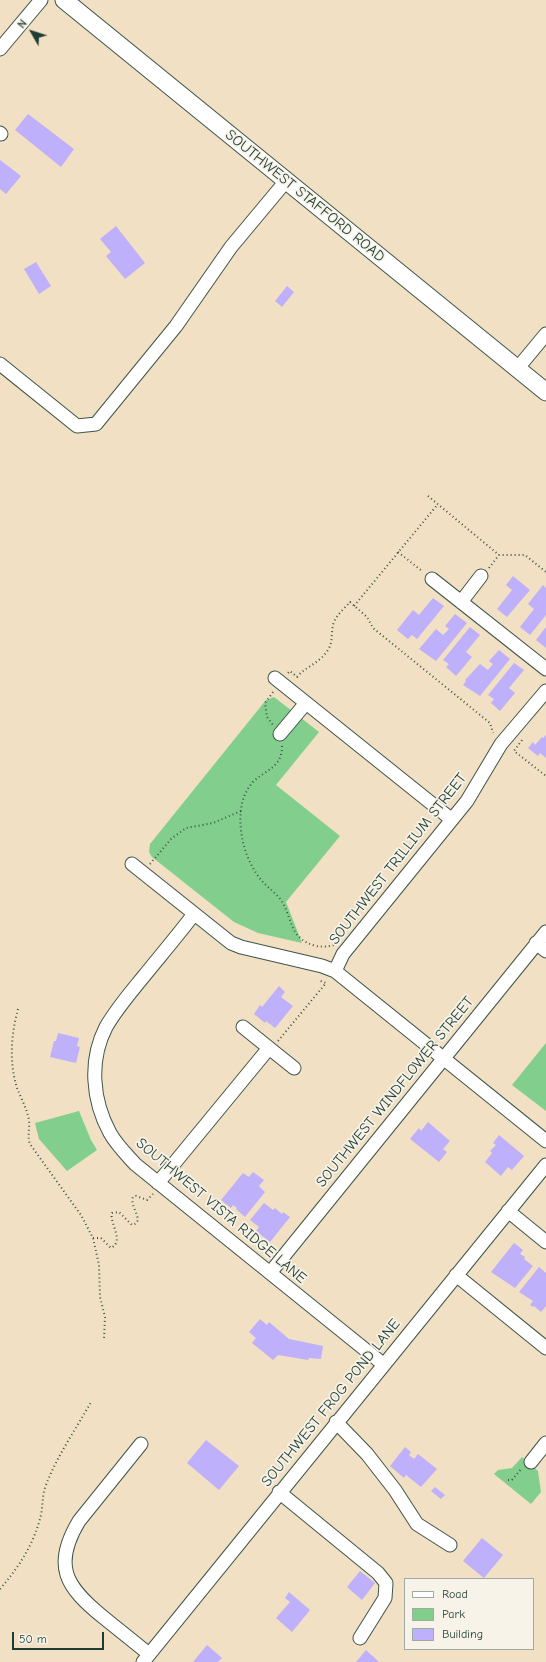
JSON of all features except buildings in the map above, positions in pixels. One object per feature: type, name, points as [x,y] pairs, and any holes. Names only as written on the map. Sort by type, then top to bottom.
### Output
[{"type":"main road","name":"SOUTHWEST STAFFORD ROAD","points":[[64,0],[546,392]]},
{"type":"street","points":[[0,49],[41,0]]},
{"type":"street","points":[[0,364],[77,426],[96,424],[176,326],[231,247],[286,181]]},
{"type":"street","points":[[517,369],[546,334]]},
{"type":"street","points":[[460,602],[481,576]]},
{"type":"street","points":[[432,579],[546,669]]},
{"type":"street","points":[[278,681],[451,819]]},
{"type":"street","name":"SOUTHWEST TRILLIUM STREET","points":[[335,971],[343,954],[466,801],[501,744],[546,690]]},
{"type":"street","points":[[280,734],[306,703]]},
{"type":"street","points":[[132,864],[223,937],[241,947],[322,966],[335,971],[546,1141]]},
{"type":"street","name":"SOUTHWEST VISTA RIDGE LANE","points":[[194,914],[119,1007],[106,1028],[97,1050],[94,1070],[96,1094],[101,1114],[110,1133],[134,1164],[158,1190],[270,1273],[383,1364]]},
{"type":"street","name":"SOUTHWEST WINDFLOWER STREET","points":[[270,1273],[444,1058],[541,947],[546,932]]},
{"type":"street","points":[[243,1027],[294,1068]]},
{"type":"street","points":[[158,1190],[270,1049]]},
{"type":"street","name":"SOUTHWEST FROG POND LANE","points":[[146,1658],[546,1164]]},
{"type":"street","points":[[508,1211],[546,1242]]},
{"type":"street","points":[[456,1275],[546,1348]]},
{"type":"street","points":[[336,1422],[368,1454],[395,1490],[417,1524],[450,1546]]},
{"type":"street","points":[[527,1464],[546,1443]]},
{"type":"street","points":[[141,1444],[79,1521],[72,1532],[67,1546],[65,1570],[69,1581],[84,1601],[146,1658]]},
{"type":"street","points":[[279,1492],[378,1573],[386,1583],[386,1598],[360,1638]]},
{"type":"path","points":[[428,496],[500,555],[525,555],[546,572]]},
{"type":"path","points":[[354,606],[438,504]]},
{"type":"path","points":[[398,552],[432,579]]},
{"type":"path","points":[[481,576],[500,555]]},
{"type":"path","points":[[336,943],[333,946],[320,946],[300,940],[290,923],[282,903],[257,874],[246,854],[240,811],[246,791],[253,782],[273,768],[282,750],[280,734],[267,717],[265,703],[278,681],[290,671],[297,676],[320,660],[332,642],[333,625],[338,616],[350,602],[367,617],[373,628],[490,723],[494,733],[503,722],[524,738],[514,751],[546,776]]},
{"type":"path","points":[[143,874],[165,846],[179,833],[193,826],[213,823],[240,811]]},
{"type":"path","points":[[270,1049],[326,983],[318,980]]},
{"type":"path","points":[[18,1009],[12,1035],[12,1062],[17,1087],[28,1119],[28,1138],[30,1144],[82,1215],[93,1238],[99,1265],[100,1297],[105,1317],[104,1339]]},
{"type":"path","points":[[93,1238],[101,1238],[111,1248],[115,1246],[117,1243],[116,1236],[110,1217],[112,1213],[119,1212],[128,1223],[132,1225],[135,1224],[138,1221],[138,1218],[132,1202],[133,1197],[136,1196],[143,1200],[147,1200],[154,1192],[158,1190]]},
{"type":"path","points":[[0,1590],[20,1564],[31,1544],[41,1514],[43,1497],[50,1474],[91,1402]]},
{"type":"path","points":[[508,1480],[512,1480],[527,1464]]},
{"type":"green space","points":[[274,697],[319,732],[276,785],[340,836],[286,902],[302,943],[258,933],[234,922],[152,857],[149,852],[150,844],[266,700]]},
{"type":"green space","points":[[546,1043],[546,1111],[512,1085]]},
{"type":"green space","points":[[79,1111],[91,1140],[97,1150],[67,1171],[39,1139],[35,1123]]},
{"type":"green space","points":[[522,1457],[538,1471],[541,1492],[531,1504],[494,1474],[498,1470],[512,1468]]}]
